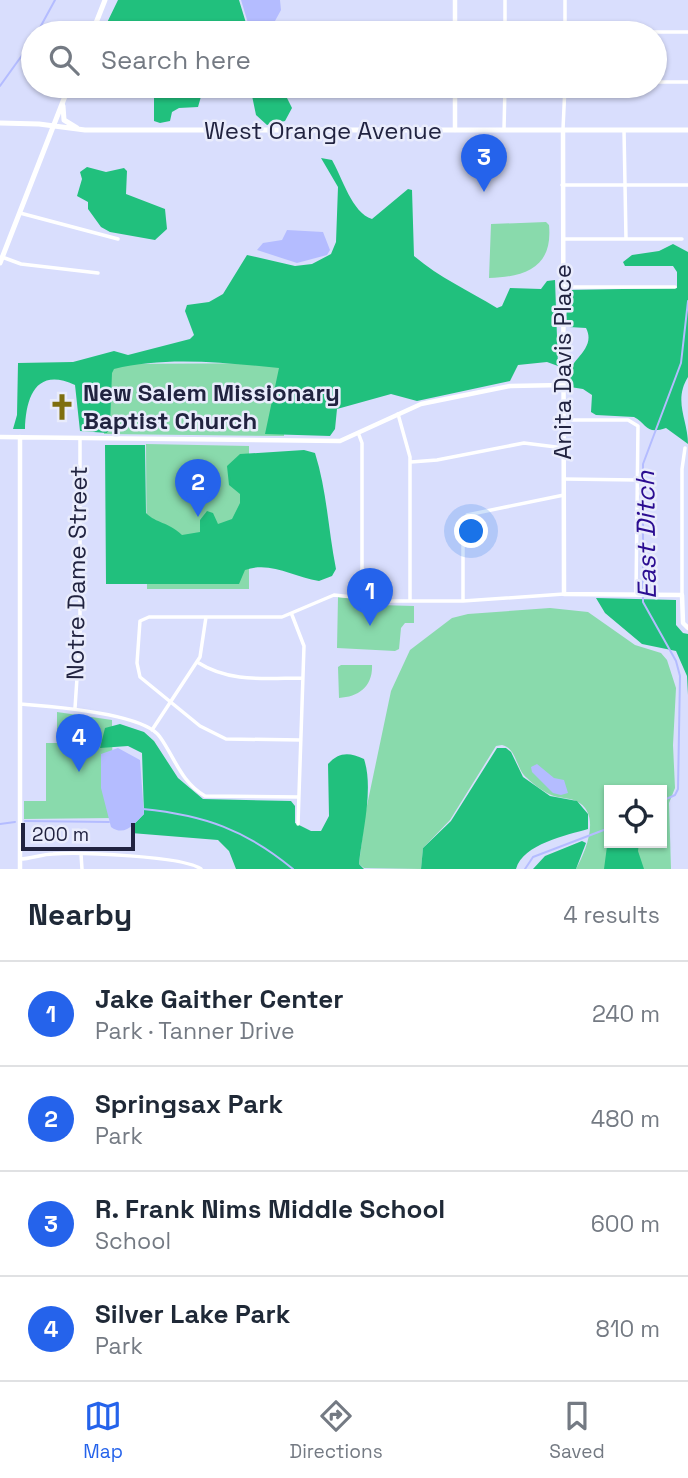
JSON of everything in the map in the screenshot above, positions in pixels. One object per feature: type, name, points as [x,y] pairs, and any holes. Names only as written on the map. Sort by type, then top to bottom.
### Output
[{"type":"main road","points":[[97,21],[105,0]]},
{"type":"main road","points":[[1,260],[64,99]]},
{"type":"main road","points":[[64,99],[65,120],[85,130]]},
{"type":"main road","name":"West Orange Avenue","points":[[0,123],[85,130],[688,130]]},
{"type":"street","points":[[455,0],[455,21]]},
{"type":"street","points":[[505,0],[505,21]]},
{"type":"street","points":[[565,0],[565,21]]},
{"type":"street","points":[[667,32],[688,32]]},
{"type":"street","points":[[667,82],[688,82]]},
{"type":"street","points":[[455,98],[455,131]]},
{"type":"street","points":[[504,131],[505,98]]},
{"type":"street","points":[[563,130],[564,98]]},
{"type":"street","name":"Anita Davis Place","points":[[563,130],[564,593]]},
{"type":"street","points":[[624,130],[626,239]]},
{"type":"street","points":[[562,185],[688,185]]},
{"type":"street","points":[[20,213],[118,239]]},
{"type":"street","points":[[563,239],[682,239]]},
{"type":"street","points":[[1,260],[98,273]]},
{"type":"street","points":[[563,287],[675,287]]},
{"type":"street","points":[[0,437],[328,442],[359,435],[421,404],[492,389],[563,385]]},
{"type":"street","points":[[398,414],[410,462],[410,601]]},
{"type":"street","points":[[564,420],[635,422],[638,432],[641,594]]},
{"type":"street","points":[[359,435],[362,443],[362,598]]},
{"type":"street","points":[[20,437],[20,869]]},
{"type":"street","name":"Notre Dame Street","points":[[75,708],[80,633],[79,438]]},
{"type":"street","points":[[410,462],[437,460],[524,443],[564,448]]},
{"type":"street","points":[[685,448],[681,540],[682,595],[686,627]]},
{"type":"street","points":[[564,479],[637,480]]},
{"type":"street","points":[[463,601],[463,527],[467,514],[564,495]]},
{"type":"street","points":[[681,540],[688,540]]},
{"type":"street","points":[[301,740],[222,738],[170,703],[140,677],[137,663],[140,621],[149,617],[292,615],[334,596],[463,601],[564,593],[682,595]]},
{"type":"street","points":[[292,615],[304,640],[298,824]]},
{"type":"street","points":[[152,730],[197,662],[204,643],[206,618]]},
{"type":"street","points":[[197,662],[219,675],[233,678],[303,678]]},
{"type":"street","points":[[20,704],[75,708],[152,730],[160,737],[181,774],[205,796],[299,797]]},
{"type":"street","points":[[20,859],[56,854],[82,855],[184,862],[201,869]]},
{"type":"street","points":[[82,855],[82,869]]},
{"type":"green space","points":[[118,0],[239,0],[245,21],[108,21]]},
{"type":"green space","points":[[154,98],[201,98],[198,107],[179,108],[172,112],[170,121],[154,121]]},
{"type":"green space","points":[[252,98],[287,98],[292,108],[285,121],[267,125],[256,115]]},
{"type":"green space","points":[[321,158],[332,160],[353,202],[372,219],[408,189],[412,190],[414,256],[497,308],[502,306],[510,288],[541,289],[547,281],[555,280],[558,366],[547,362],[518,365],[510,381],[417,401],[391,394],[337,409],[335,429],[330,436],[265,434],[279,368],[196,362],[134,365],[114,369],[112,373],[110,425],[107,433],[80,431],[75,385],[62,380],[51,380],[36,388],[28,406],[25,429],[13,429],[17,415],[18,363],[73,362],[114,351],[128,355],[190,339],[194,335],[185,311],[187,305],[209,302],[223,294],[247,255],[295,266],[312,264],[331,254],[336,242],[338,187]]},
{"type":"green space","points":[[87,167],[106,172],[124,168],[127,171],[126,194],[165,209],[167,229],[155,240],[110,232],[101,227],[88,209],[88,202],[77,196],[82,179],[80,172]]},
{"type":"green space","points":[[546,222],[549,225],[549,239],[542,260],[525,272],[489,278],[491,224]]},
{"type":"green space","points":[[673,244],[688,252],[688,377],[681,402],[688,444],[666,428],[647,428],[634,417],[596,415],[591,412],[592,395],[583,389],[570,387],[567,379],[589,337],[586,328],[569,327],[566,324],[568,290],[677,288],[677,272],[673,266],[625,266],[623,262],[632,255],[659,251]]},
{"type":"green space","points":[[285,363],[284,436],[104,434],[105,364]]},
{"type":"green space","points":[[146,444],[249,446],[249,589],[147,589]]},
{"type":"green space","points":[[105,445],[145,445],[146,513],[182,535],[200,532],[200,520],[207,511],[213,513],[218,524],[232,519],[240,503],[240,494],[229,485],[227,466],[240,454],[304,450],[315,453],[336,569],[332,576],[319,581],[264,567],[245,570],[239,584],[106,584]]},
{"type":"green space","points":[[338,597],[375,601],[379,605],[414,606],[414,623],[405,623],[401,628],[399,649],[395,651],[337,648]]},
{"type":"green space","points":[[596,598],[676,600],[676,625],[683,633],[688,634],[688,695],[687,676],[676,651],[642,644],[605,613]]},
{"type":"green space","points":[[550,608],[588,612],[635,645],[661,653],[667,660],[676,688],[673,745],[675,788],[669,803],[671,869],[576,869],[590,833],[588,814],[584,807],[576,801],[543,791],[523,774],[511,750],[502,745],[496,746],[450,820],[423,848],[421,869],[364,868],[359,864],[365,815],[391,691],[410,650],[452,618],[468,614]]},
{"type":"green space","points":[[372,665],[372,672],[367,684],[358,693],[339,698],[338,667]]},
{"type":"green space","points":[[57,712],[112,720],[113,818],[24,819],[24,801],[46,801],[46,743],[57,743]]},
{"type":"green space","points":[[120,724],[144,732],[154,741],[178,778],[203,799],[291,801],[295,806],[295,823],[311,831],[321,831],[329,816],[328,764],[344,754],[364,759],[368,797],[359,864],[364,869],[236,869],[229,851],[218,840],[131,833],[133,825],[144,814],[142,753],[128,746],[100,748],[105,728]]},
{"type":"green space","points":[[497,748],[506,748],[511,752],[523,777],[550,796],[577,801],[588,814],[588,829],[536,847],[520,860],[516,869],[421,869],[423,848],[451,821]]},
{"type":"green space","points":[[582,841],[586,843],[576,869],[533,869],[545,856]]},
{"type":"green space","points":[[607,848],[638,848],[644,869],[604,869]]},
{"type":"water","points":[[241,0],[280,0],[281,10],[275,21],[247,21]]},
{"type":"water","points":[[287,230],[323,232],[330,250],[327,255],[297,263],[257,250],[263,243],[282,240]]},
{"type":"water","points":[[118,748],[140,760],[144,814],[129,828],[121,831],[111,827],[101,788],[101,754]]},
{"type":"water","points":[[537,764],[554,778],[564,780],[568,793],[553,793],[532,772],[531,767]]},
{"type":"waterway","points":[[44,21],[55,0]]},
{"type":"waterway","points":[[0,86],[21,57]]},
{"type":"waterway","name":"East Ditch","points":[[667,799],[675,795],[678,789],[680,676],[676,661],[643,602],[643,464],[681,363],[688,301]]},
{"type":"waterway","name":"East Ditch","points":[[143,809],[186,815],[241,834],[276,855],[293,869]]},
{"type":"waterway","name":"East Ditch","points":[[25,821],[109,822]]},
{"type":"waterway","name":"East Ditch","points":[[0,824],[15,822]]},
{"type":"waterway","name":"East Ditch","points":[[525,869],[533,857],[604,830]]},
{"type":"place","name":"R. Frank Nims Middle School","points":[[484,192]]},
{"type":"place","name":"New Salem Missionary Baptist Church","points":[[62,407]]},
{"type":"place","name":"Springsax Park","points":[[198,517]]},
{"type":"place","name":"Jake Gaither Center","points":[[370,626]]},
{"type":"place","name":"Silver Lake Park","points":[[79,772]]}]
